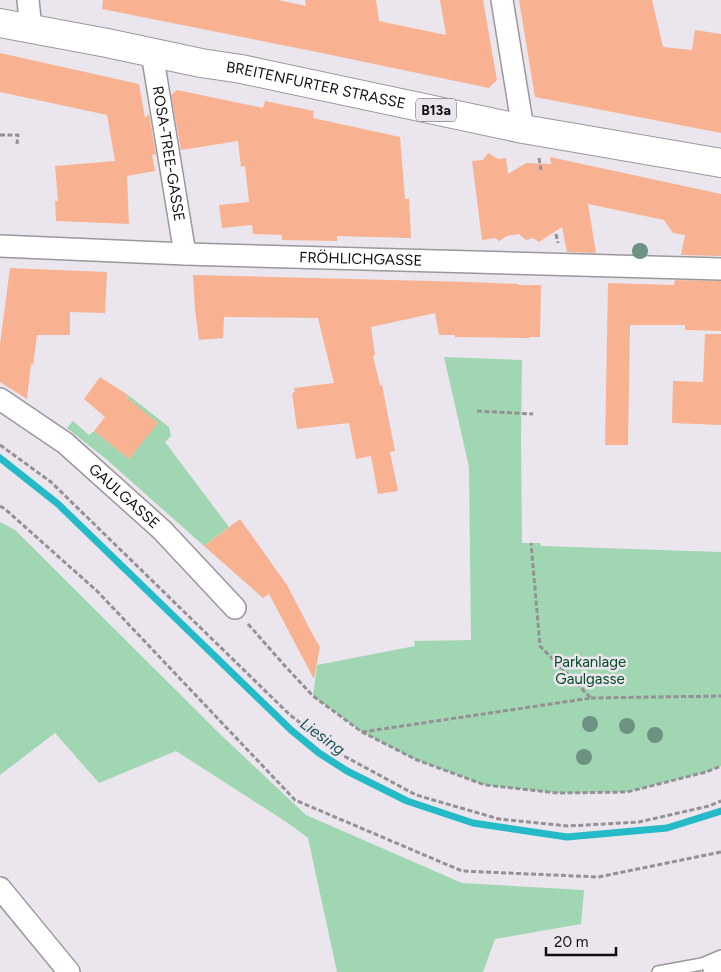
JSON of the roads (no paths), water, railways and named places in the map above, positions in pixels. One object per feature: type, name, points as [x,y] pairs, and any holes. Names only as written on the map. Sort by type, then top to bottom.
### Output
[{"type":"main road","name":"BREITENFURTER STRASSE","points":[[0,23],[241,69],[523,129],[721,163]]},
{"type":"street","points":[[28,0],[31,29]]},
{"type":"street","points":[[502,0],[523,129]]},
{"type":"street","name":"ROSA-TREE-GASSE","points":[[152,53],[185,254]]},
{"type":"street","name":"FRÖHLICHGASSE","points":[[0,246],[185,254],[721,269]]},
{"type":"street","name":"GAULGASSE","points":[[0,398],[66,443],[162,530],[235,608]]},
{"type":"street","points":[[0,888],[69,972]]},
{"type":"lane","points":[[658,972],[702,964],[721,956]]},
{"type":"lane","points":[[709,972],[717,969],[721,962]]},
{"type":"waterway","name":"Liesing","points":[[0,458],[58,504],[291,730],[319,753],[347,771],[407,801],[473,823],[567,837],[667,828],[721,811]]},
{"type":"park label","name":"Parkanlage Gaulgasse","points":[[590,670]]}]
